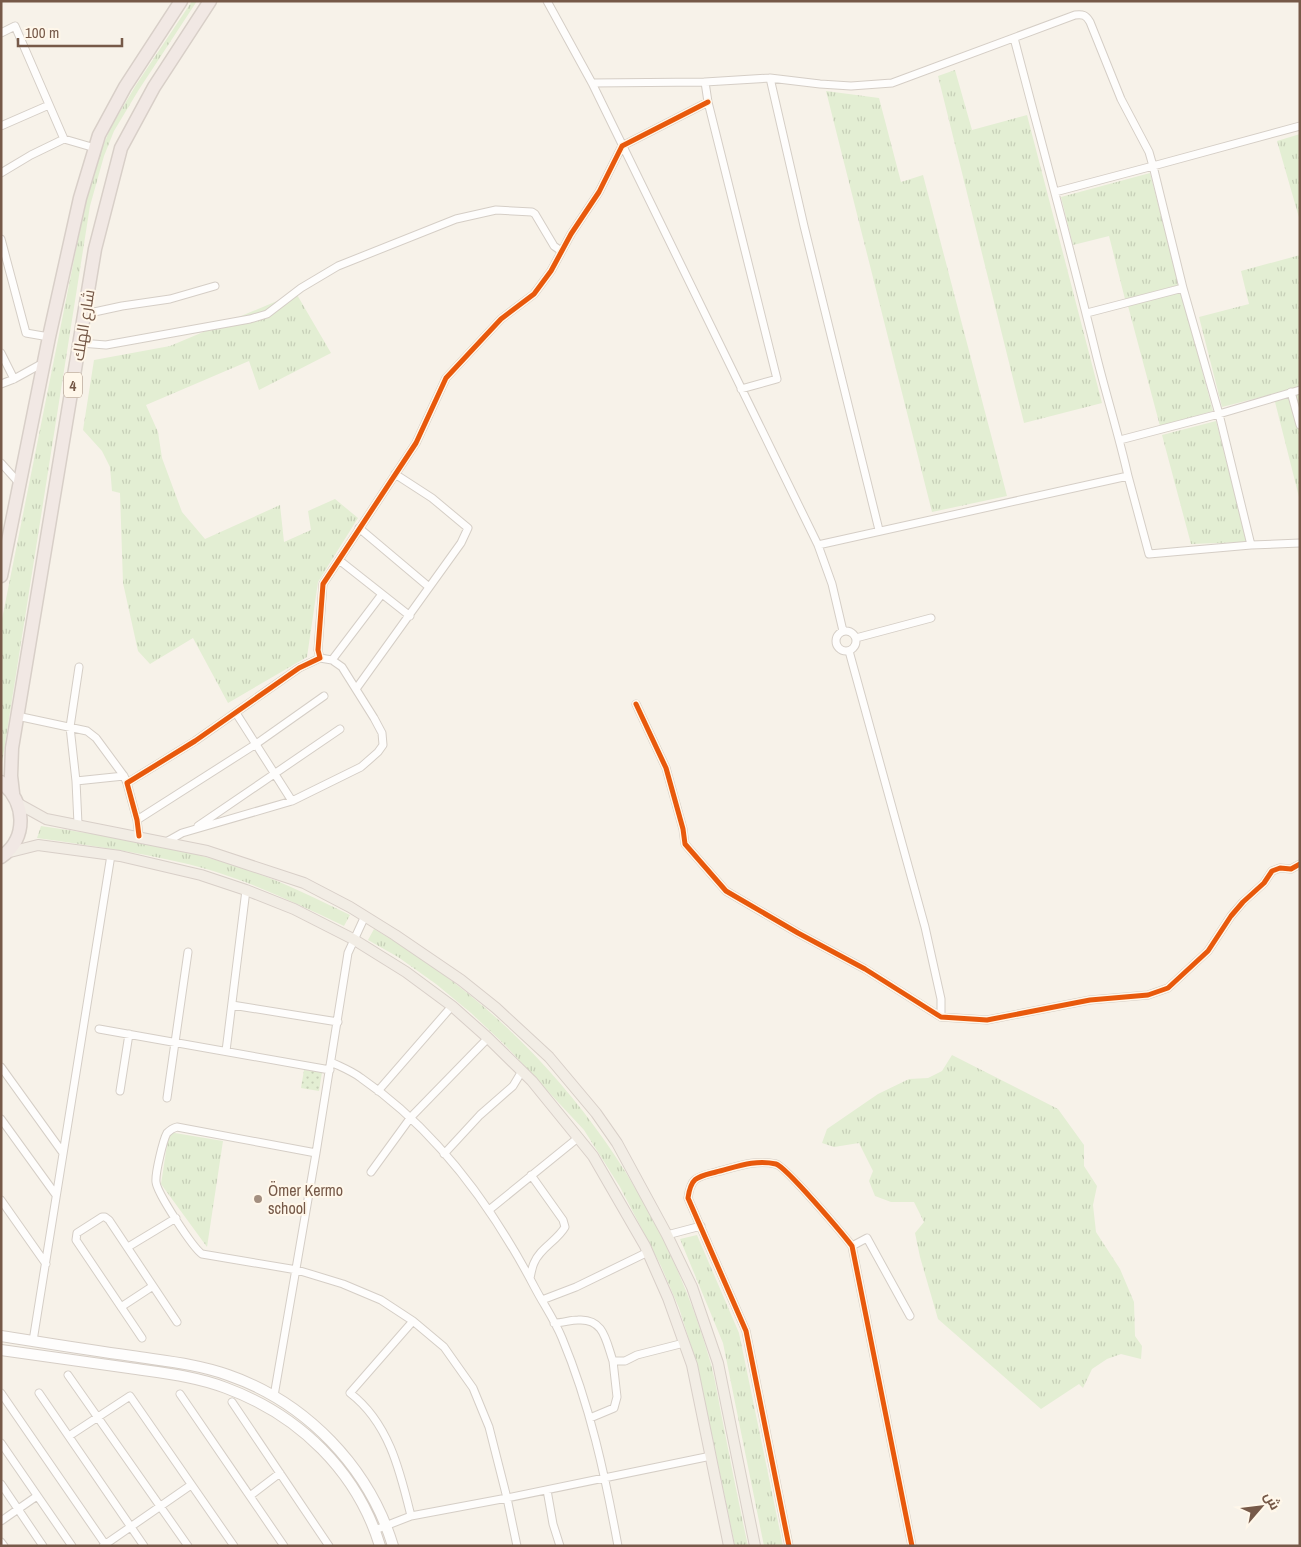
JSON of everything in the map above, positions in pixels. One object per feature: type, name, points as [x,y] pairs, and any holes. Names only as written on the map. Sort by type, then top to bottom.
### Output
[{"type":"highway","name":"شارع الهلك","points":[[1,576],[4,553],[43,363],[80,198],[98,135],[125,87],[181,1]]},
{"type":"highway","name":"شارع الهلك","points":[[4,855],[15,843],[20,831],[21,817],[11,776],[12,748],[95,249],[121,148],[154,87],[210,1]]},
{"type":"highway","points":[[1,782],[16,798]]},
{"type":"main road","points":[[16,798],[46,819],[207,851],[304,883],[365,916],[461,980],[496,1008],[549,1057],[596,1114],[617,1143],[667,1235],[692,1287],[718,1363],[755,1546]]},
{"type":"main road","points":[[4,855],[38,845],[111,855],[201,875],[246,890],[294,909],[353,939],[406,972],[452,1006],[488,1038],[522,1071],[579,1137],[593,1156],[648,1252],[668,1298],[692,1365],[729,1546]]},
{"type":"street","points":[[547,1],[592,83],[818,545],[832,584],[843,631]]},
{"type":"street","points":[[592,83],[706,82],[770,78],[851,86],[892,83],[1075,15],[1086,16],[1121,99],[1149,152],[1183,288],[1219,414],[1251,545]]},
{"type":"street","points":[[1,33],[15,26],[64,139]]},
{"type":"street","points":[[1014,38],[1040,144],[1055,192],[1120,440],[1148,554],[1251,545],[1300,544]]},
{"type":"street","points":[[770,78],[804,226],[879,530]]},
{"type":"street","points":[[706,82],[708,102],[777,379],[741,389]]},
{"type":"street","points":[[320,658],[318,650],[323,584],[416,443],[446,378],[501,319],[534,294],[551,271],[561,251],[599,192],[622,146],[708,102]]},
{"type":"street","points":[[1,126],[49,105]]},
{"type":"street","points":[[1055,192],[1300,126]]},
{"type":"street","points":[[1,173],[31,155],[64,139],[95,148]]},
{"type":"street","points":[[80,343],[106,345],[250,319],[267,314],[301,288],[338,266],[456,218],[486,211],[532,212],[554,246],[561,251]]},
{"type":"street","points":[[1,239],[26,333],[49,336]]},
{"type":"street","points":[[85,314],[170,299],[216,286]]},
{"type":"street","points":[[1087,313],[1183,288]]},
{"type":"street","points":[[1,353],[14,379]]},
{"type":"street","points":[[1,384],[43,363]]},
{"type":"street","points":[[1120,440],[1300,390]]},
{"type":"street","points":[[1291,392],[1300,425]]},
{"type":"street","points":[[1,463],[19,484]]},
{"type":"street","points":[[356,689],[461,544],[468,528],[432,498],[395,474]]},
{"type":"street","points":[[818,545],[1128,476]]},
{"type":"street","points":[[359,528],[429,587]]},
{"type":"street","points":[[340,560],[410,616]]},
{"type":"street","points":[[332,660],[382,594]]},
{"type":"street","points":[[856,638],[932,618]]},
{"type":"street","points":[[843,631],[850,632],[856,638],[854,647],[849,651],[841,651],[836,646],[837,635],[843,631]]},
{"type":"street","points":[[849,651],[925,927],[942,999],[941,1017]]},
{"type":"street","points":[[76,781],[126,780],[195,741],[299,668],[320,658],[332,660],[342,667],[382,734],[383,745],[378,752],[361,767],[292,801],[182,833],[166,842]]},
{"type":"street","points":[[78,824],[76,781],[70,727],[79,667]]},
{"type":"street","points":[[137,820],[256,744],[324,696]]},
{"type":"street","points":[[636,704],[666,768],[683,829],[685,844],[726,891],[798,934],[865,969],[941,1017],[987,1020],[1090,1000],[1148,995],[1168,988],[1208,951],[1231,916],[1264,883],[1272,872],[1280,868],[1291,869],[1300,864]]},
{"type":"street","points":[[236,713],[292,801]]},
{"type":"street","points":[[17,716],[88,731],[96,738],[126,780],[137,820],[139,836]]},
{"type":"street","points":[[192,830],[340,729]]},
{"type":"street","points":[[33,1341],[111,855]]},
{"type":"street","points":[[226,1051],[246,890]]},
{"type":"street","points":[[274,1396],[297,1270],[348,953],[365,916]]},
{"type":"street","points":[[167,1098],[188,952]]},
{"type":"street","points":[[232,1006],[338,1022]]},
{"type":"street","points":[[378,1091],[452,1006]]},
{"type":"street","points":[[99,1028],[226,1051],[331,1066],[360,1077],[418,1123],[479,1194],[530,1278],[562,1337],[590,1418],[605,1478],[618,1546]]},
{"type":"street","points":[[120,1091],[129,1034]]},
{"type":"street","points":[[371,1172],[411,1117],[488,1038]]},
{"type":"street","points":[[1,1067],[63,1153]]},
{"type":"street","points":[[444,1154],[480,1115],[513,1086],[522,1071]]},
{"type":"street","points":[[1,1119],[56,1195]]},
{"type":"street","points":[[316,1153],[180,1127],[174,1128],[168,1132],[165,1138],[156,1181],[157,1187],[196,1249],[202,1254],[297,1270],[343,1284],[381,1300],[413,1321],[444,1347],[474,1388],[489,1427],[517,1546]]},
{"type":"street","points":[[488,1210],[579,1137]]},
{"type":"street","points":[[789,1546],[746,1331],[688,1198],[690,1185],[696,1178],[754,1161],[778,1165],[834,1223],[852,1246],[912,1546]]},
{"type":"street","points":[[530,1278],[534,1262],[565,1227],[563,1220],[531,1175]]},
{"type":"street","points":[[1,1200],[46,1264]]},
{"type":"street","points":[[142,1338],[76,1240],[76,1235],[102,1217],[105,1217],[128,1247],[177,1322]]},
{"type":"street","points":[[128,1247],[176,1218]]},
{"type":"street","points":[[667,1235],[701,1226]]},
{"type":"street","points":[[852,1246],[867,1238],[910,1316]]},
{"type":"street","points":[[542,1300],[576,1287],[648,1252]]},
{"type":"street","points":[[122,1307],[154,1286]]},
{"type":"street","points":[[554,1323],[576,1320],[594,1321],[601,1328],[613,1361],[617,1397],[614,1408],[590,1418]]},
{"type":"street","points":[[411,1516],[400,1471],[387,1438],[369,1411],[350,1393],[413,1321]]},
{"type":"street","points":[[1,1336],[198,1366],[249,1383],[274,1396],[291,1407],[332,1441],[363,1484],[386,1525],[393,1546]]},
{"type":"street","points":[[613,1361],[625,1361],[637,1354],[684,1342]]},
{"type":"street","points":[[1,1350],[175,1375],[225,1388],[260,1403],[294,1424],[320,1446],[347,1479],[375,1530],[380,1546]]},
{"type":"street","points":[[68,1375],[188,1546]]},
{"type":"street","points":[[1,1393],[104,1545],[191,1485]]},
{"type":"street","points":[[39,1393],[144,1546]]},
{"type":"street","points":[[180,1394],[284,1546]]},
{"type":"street","points":[[69,1436],[130,1396],[234,1546]]},
{"type":"street","points":[[232,1402],[329,1546]]},
{"type":"street","points":[[1,1442],[72,1546]]},
{"type":"street","points":[[375,1530],[411,1516],[711,1456]]},
{"type":"street","points":[[250,1496],[280,1473]]},
{"type":"street","points":[[1,1484],[43,1546]]},
{"type":"street","points":[[546,1490],[560,1546]]},
{"type":"street","points":[[1,1521],[37,1496]]},
{"type":"street","points":[[1,1542],[4,1546]]},
{"type":"green space","points":[[192,1],[197,1],[114,131],[104,156],[90,206],[2,763],[1,624],[85,205],[100,153],[111,127],[136,85]]},
{"type":"green space","points":[[955,70],[972,130],[1027,115],[1102,403],[1024,423],[938,76]]},
{"type":"green space","points":[[826,91],[879,98],[901,182],[923,175],[1007,496],[932,512]]},
{"type":"green space","points":[[1300,134],[1300,221],[1277,141]]},
{"type":"green space","points":[[1150,173],[1179,285],[1125,299],[1109,236],[1073,245],[1061,197]]},
{"type":"green space","points":[[1300,255],[1300,501],[1273,394],[1222,407],[1199,317],[1249,304],[1241,271]]},
{"type":"green space","points":[[1181,292],[1213,411],[1160,426],[1128,306]]},
{"type":"green space","points":[[296,293],[331,353],[259,390],[249,361],[146,405],[158,432],[162,458],[182,512],[205,539],[280,505],[284,542],[311,530],[308,511],[335,499],[358,518],[318,582],[307,657],[228,703],[193,638],[150,664],[138,651],[123,583],[120,493],[112,491],[110,467],[102,451],[83,430],[94,360],[170,346]]},
{"type":"green space","points":[[1216,421],[1247,542],[1191,544],[1162,435]]},
{"type":"green space","points":[[41,826],[175,849],[227,863],[278,881],[350,915],[344,926],[261,888],[210,870],[146,855],[37,838]]},
{"type":"green space","points":[[374,929],[434,967],[489,1011],[539,1060],[585,1114],[625,1171],[660,1232],[688,1297],[711,1364],[748,1546],[735,1546],[698,1368],[679,1308],[661,1266],[620,1187],[584,1130],[504,1044],[436,984],[398,957],[368,940]]},
{"type":"green space","points":[[952,1055],[1058,1109],[1084,1145],[1084,1166],[1097,1186],[1093,1205],[1096,1232],[1120,1269],[1134,1302],[1135,1336],[1142,1346],[1141,1359],[1121,1354],[1107,1359],[1092,1369],[1083,1388],[1079,1384],[1041,1409],[938,1319],[915,1233],[924,1222],[914,1202],[891,1202],[875,1196],[869,1181],[873,1171],[859,1143],[834,1147],[822,1143],[827,1129],[878,1094],[909,1079],[928,1078],[942,1071]]},
{"type":"green space","points":[[304,1070],[322,1072],[319,1091],[301,1088]]},
{"type":"green space","points":[[169,1132],[223,1141],[207,1247],[161,1184]]},
{"type":"green space","points":[[697,1235],[739,1333],[783,1546],[764,1546],[723,1343],[680,1239]]},
{"type":"cycle path","points":[[139,836],[137,820],[127,783],[195,741],[299,668],[320,658],[318,650],[323,584],[416,443],[446,378],[501,319],[534,294],[551,271],[571,234],[599,192],[622,146],[708,102]]},
{"type":"cycle path","points":[[636,704],[666,768],[683,829],[685,844],[726,891],[865,969],[941,1017],[987,1020],[1090,1000],[1148,995],[1168,988],[1208,951],[1231,916],[1264,883],[1272,871],[1280,868],[1291,869],[1300,864]]},
{"type":"cycle path","points":[[789,1546],[746,1331],[688,1198],[693,1182],[704,1175],[761,1162],[776,1164],[791,1176],[852,1246],[912,1546]]},
{"type":"place","name":"Ömer Kermo school","points":[[258,1199]]}]
